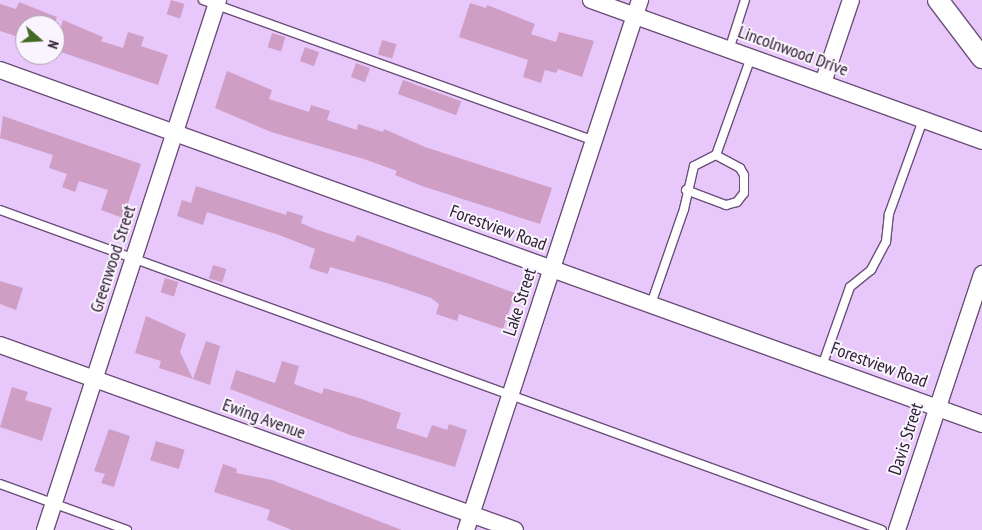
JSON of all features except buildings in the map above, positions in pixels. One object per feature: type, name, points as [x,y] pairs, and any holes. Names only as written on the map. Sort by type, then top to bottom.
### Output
[{"type":"street","name":"Lincolnwood Drive","points":[[591,0],[982,141]]},
{"type":"street","name":"Lake Street","points":[[466,530],[640,0]]},
{"type":"street","points":[[823,83],[851,0]]},
{"type":"street","points":[[938,0],[982,58]]},
{"type":"street","name":"Greenwood Street","points":[[45,530],[174,133],[212,2]]},
{"type":"street","name":"Forestview Road","points":[[0,70],[982,424]]},
{"type":"street","name":"Davis Street","points":[[897,530],[982,274]]},
{"type":"street","name":"Ewing Avenue","points":[[0,345],[515,530]]},
{"type":"lane","points":[[729,50],[745,0]]},
{"type":"lane","points":[[212,2],[594,141]]},
{"type":"lane","points":[[651,304],[684,208],[686,190],[694,166],[716,155],[751,58]]},
{"type":"lane","points":[[822,366],[850,287],[872,270],[886,242],[889,214],[923,120]]},
{"type":"lane","points":[[686,190],[726,205],[737,202],[744,193],[744,175],[740,168],[716,155]]},
{"type":"lane","points":[[0,210],[882,530]]},
{"type":"lane","points":[[0,484],[127,530]]}]
